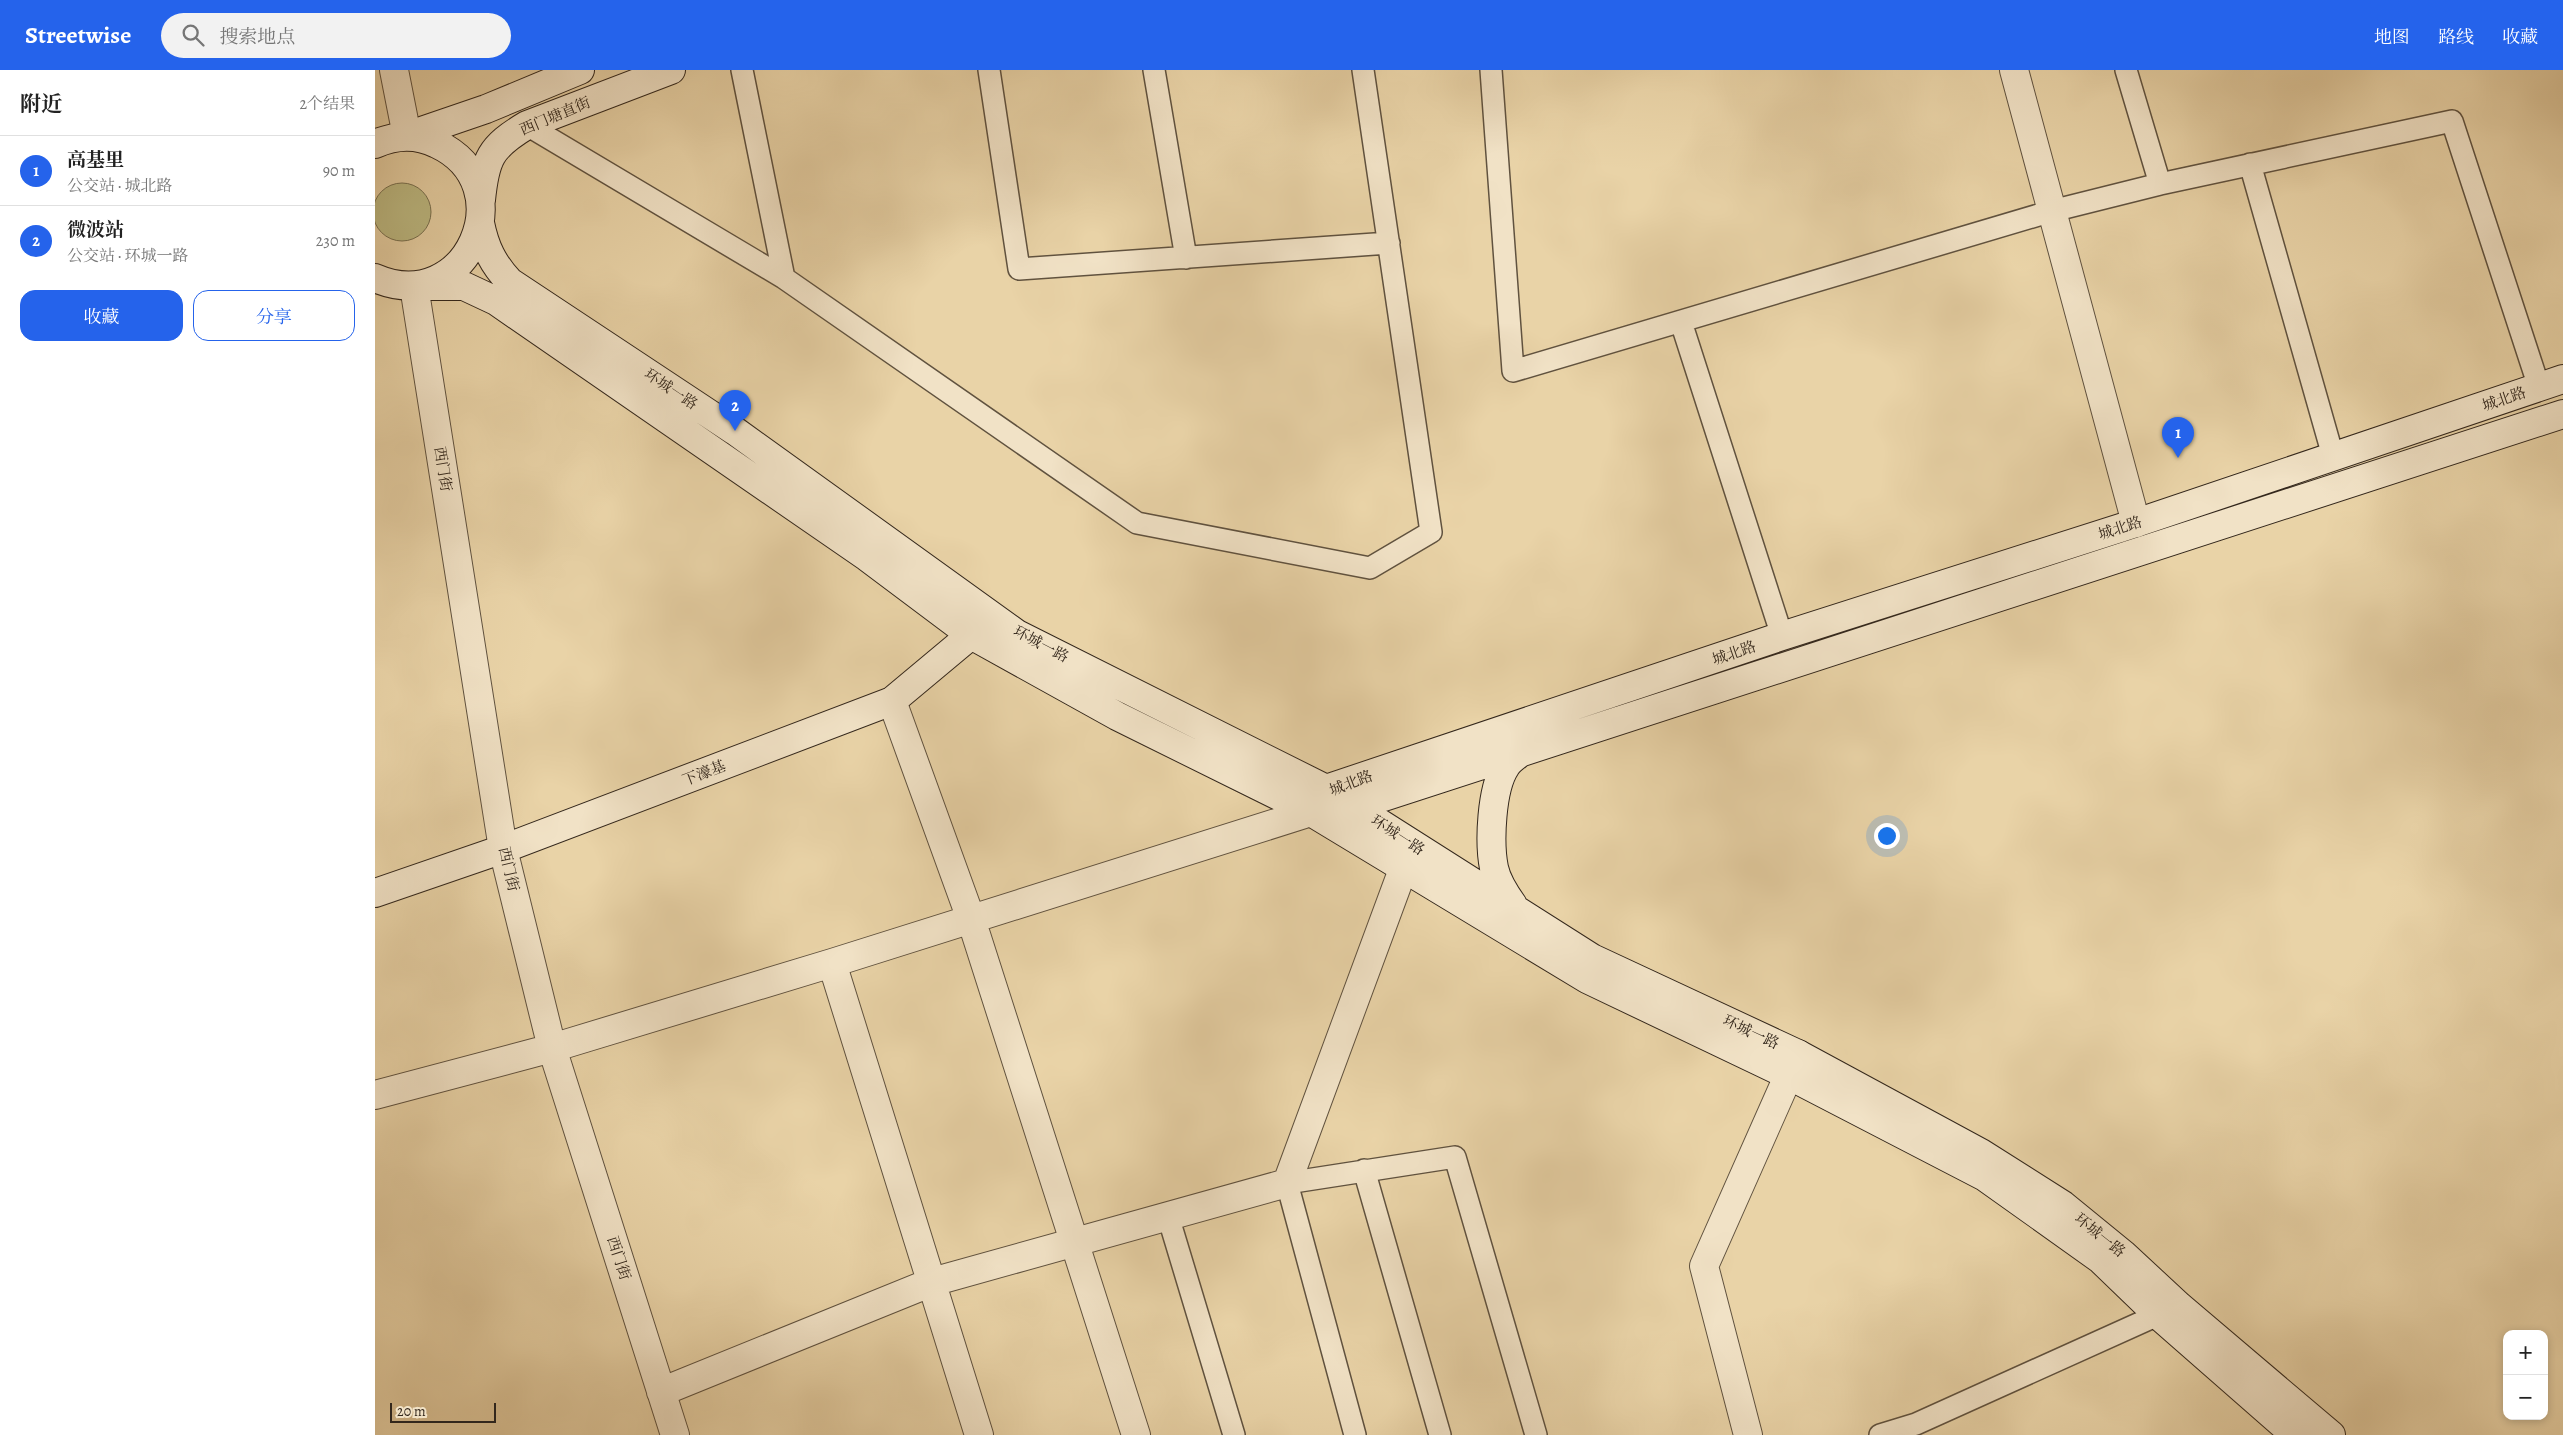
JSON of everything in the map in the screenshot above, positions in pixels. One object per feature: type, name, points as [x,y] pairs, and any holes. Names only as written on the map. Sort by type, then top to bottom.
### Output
[{"type":"street","points":[[394,70],[407,136]]},
{"type":"street","points":[[375,144],[385,139],[407,136],[486,109],[580,70]]},
{"type":"street","name":"西门塘直街","points":[[480,212],[486,162],[501,143],[527,125],[671,70]]},
{"type":"street","points":[[2013,70],[2136,524]]},
{"type":"street","name":"环城一路","points":[[407,136],[428,139],[447,148],[458,158],[475,181],[488,252],[495,266],[510,282],[735,431],[1017,634],[1326,789],[1353,807],[1407,857],[1587,979],[1794,1065]]},
{"type":"street","points":[[375,278],[389,284],[414,286],[439,280],[459,265],[474,244],[480,212]]},
{"type":"street","name":"环城一路","points":[[414,286],[464,286],[496,300],[867,557],[971,635],[1117,716],[1311,812],[1517,910],[1592,958],[1794,1065],[1985,1177],[2100,1259],[2331,1435]]},
{"type":"street","name":"西门街","points":[[414,286],[503,849],[552,1048],[675,1435]]},
{"type":"street","name":"城北路","points":[[1311,812],[1326,789],[1782,636],[2136,524],[2551,383]]},
{"type":"street","name":"城北路","points":[[1311,812],[1353,807],[2563,414]]},
{"type":"street","points":[[971,635],[1017,634]]},
{"type":"street","name":"下濠基","points":[[375,893],[503,849],[893,701],[971,635]]},
{"type":"street","points":[[893,701],[971,919],[1136,1435]]},
{"type":"street","points":[[1517,910],[1502,891],[1494,870],[1491,843],[1497,789],[1505,766],[1519,753]]},
{"type":"street","points":[[375,1095],[552,1048],[832,963],[1311,812]]},
{"type":"street","points":[[661,1392],[932,1282],[1287,1183],[1407,857]]},
{"type":"street","points":[[832,963],[979,1435]]},
{"type":"street","points":[[1748,1435],[1704,1266],[1794,1065]]},
{"type":"street","name":"环城一路","points":[[2168,1310],[2295,1435]]},
{"type":"lane","points":[[742,70],[784,278]]},
{"type":"lane","points":[[989,70],[1019,269],[1389,243]]},
{"type":"lane","points":[[1154,70],[1186,258]]},
{"type":"lane","points":[[527,125],[784,278],[1137,524],[1370,568],[1431,532],[1363,70]]},
{"type":"lane","points":[[1491,70],[1513,371],[2052,211],[2160,184],[2452,121],[2551,383]]},
{"type":"lane","points":[[2126,70],[2160,184]]},
{"type":"lane","points":[[2250,164],[2333,456]]},
{"type":"lane","points":[[1681,322],[1782,636]]},
{"type":"lane","points":[[1355,1435],[1287,1183],[1455,1157],[1536,1435]]},
{"type":"lane","points":[[1364,1170],[1439,1435]]},
{"type":"lane","points":[[1168,1216],[1234,1435]]},
{"type":"lane","points":[[1880,1435],[1916,1424],[2168,1310]]},
{"type":"shaded area","points":[[396,183],[408,183],[423,191],[431,206],[431,218],[423,233],[408,241],[396,241],[381,233],[373,218],[373,206],[381,191]]},
{"type":"place","name":"微波站","points":[[735,431]]},
{"type":"place","name":"高基里","points":[[2178,458]]}]
